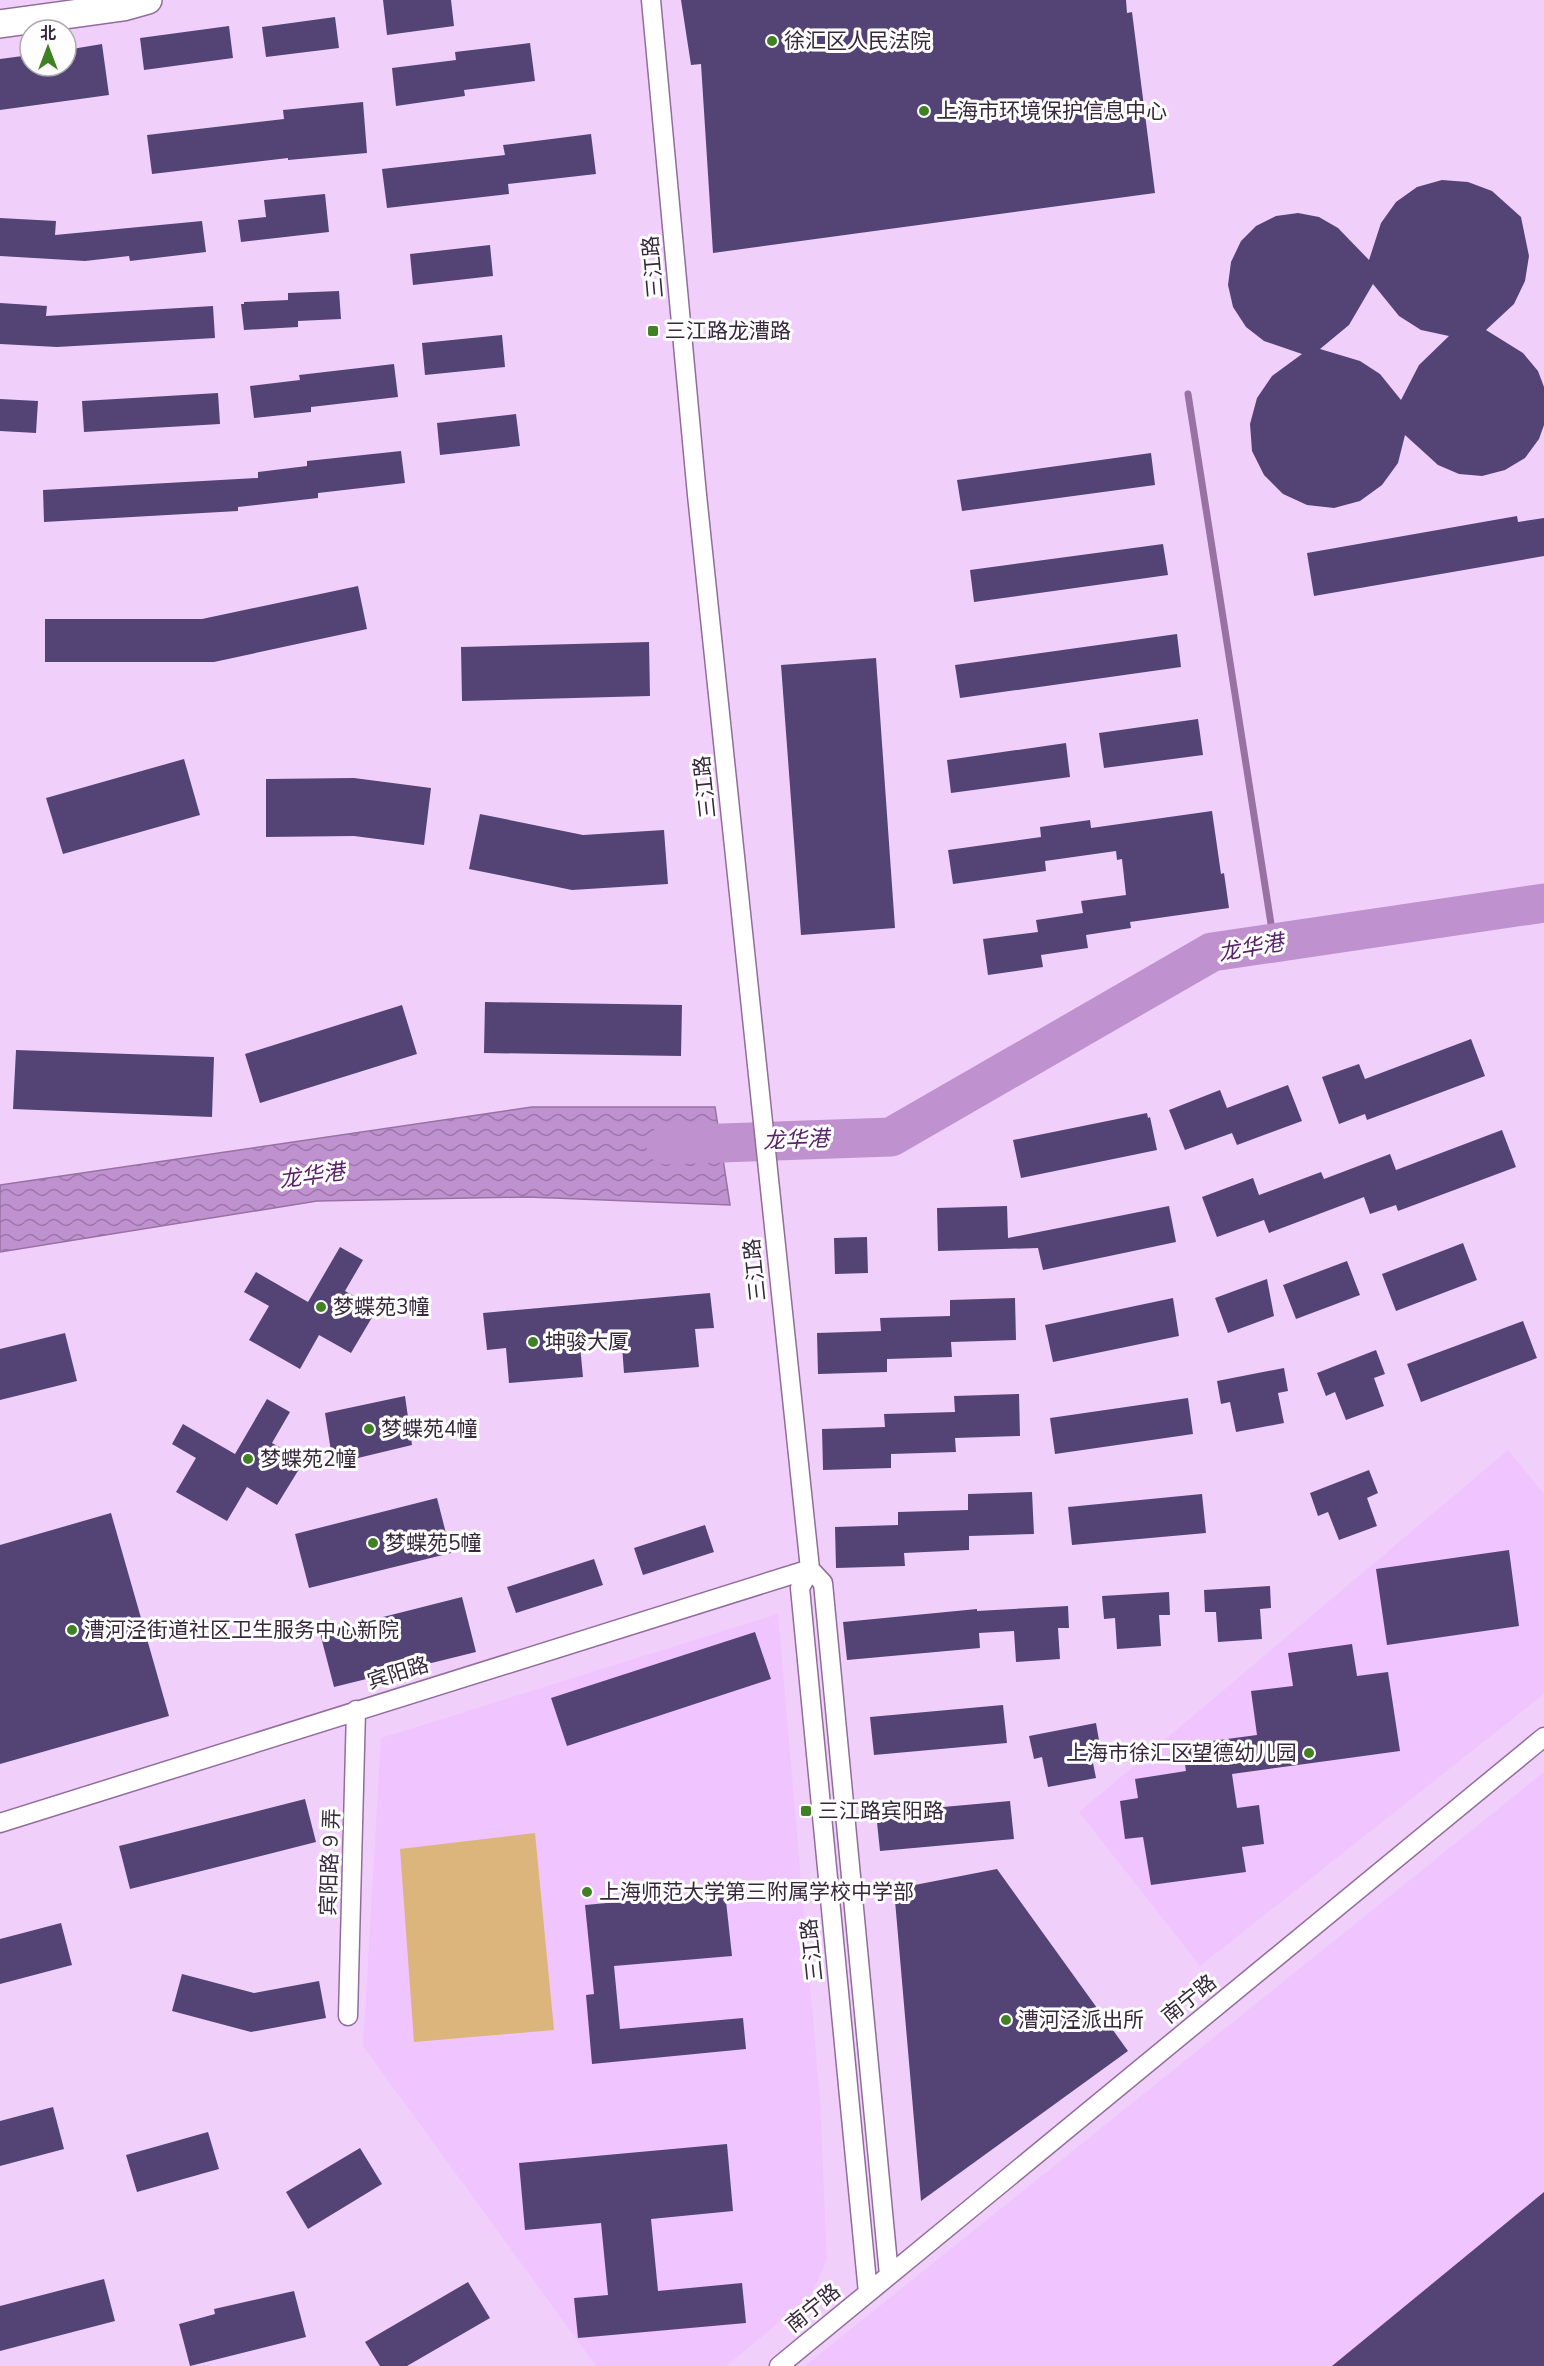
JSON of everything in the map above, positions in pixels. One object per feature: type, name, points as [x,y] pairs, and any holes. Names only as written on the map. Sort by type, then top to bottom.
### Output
[{"type":"main road","points":[[0,24],[123,7],[148,0]]},
{"type":"street","name":"三江路","points":[[651,0],[696,483],[810,1569],[800,1588],[868,2293]]},
{"type":"street","name":"三江路","points":[[810,1569],[823,1583],[889,2275]]},
{"type":"street","name":"宾阳路","points":[[0,1823],[810,1569]]},
{"type":"street","name":"宾阳路 9 弄","points":[[348,2016],[356,1710]]},
{"type":"street","name":"南宁路","points":[[779,2366],[1544,1737]]},
{"type":"shaded area","name":"上海市徐汇区望德幼儿园","points":[[1508,1450],[1544,1494],[1544,1694],[1200,1966],[1079,1812]]},
{"type":"shaded area","name":"上海师范大学第三附属学校中学部","points":[[778,1614],[820,2100],[827,2260],[810,2297],[726,2366],[596,2366],[363,2046],[381,1738]]},
{"type":"shaded area","points":[[1544,1772],[1544,2366],[805,2366]]},
{"type":"shaded area","points":[[535,1833],[554,2030],[414,2042],[400,1849]]},
{"type":"water","points":[[532,1107],[715,1107],[730,1205],[528,1197],[317,1201],[0,1252],[0,1185]]},
{"type":"building","points":[[383,0],[451,0],[454,26],[387,35]]},
{"type":"building","name":"上海市环境保护信息中心","points":[[681,0],[1126,0],[1127,13],[1132,12],[1155,193],[713,253],[701,64],[691,65]]},
{"type":"building","points":[[335,17],[339,48],[266,57],[262,27]]},
{"type":"building","points":[[229,26],[233,58],[144,70],[140,38]]},
{"type":"building","points":[[530,43],[535,81],[464,90],[465,96],[396,106],[392,68],[456,60],[455,52]]},
{"type":"building","points":[[102,44],[109,95],[0,110],[0,59],[18,57],[18,78],[78,78],[78,48]]},
{"type":"building","points":[[363,102],[367,153],[288,160],[288,158],[152,174],[147,135],[284,119],[283,110]]},
{"type":"building","points":[[591,134],[596,174],[508,184],[509,194],[387,208],[382,169],[505,155],[503,145]]},
{"type":"building","points":[[1442,180],[1468,182],[1492,191],[1521,217],[1529,256],[1525,281],[1514,304],[1486,330],[1523,353],[1538,371],[1544,387],[1544,425],[1539,439],[1525,458],[1505,470],[1482,476],[1459,474],[1438,465],[1405,435],[1398,463],[1382,485],[1360,501],[1334,508],[1307,505],[1283,494],[1264,475],[1252,451],[1250,424],[1257,398],[1272,376],[1302,354],[1264,341],[1246,327],[1233,307],[1228,285],[1231,262],[1241,241],[1256,226],[1276,216],[1298,213],[1319,217],[1338,228],[1369,260],[1381,223],[1396,202],[1417,187]],"holes":[[[1373,284],[1399,316],[1421,330],[1449,336],[1419,365],[1401,400],[1380,374],[1360,361],[1320,349],[1349,325]]]},
{"type":"building","points":[[325,194],[329,232],[241,242],[238,220],[266,217],[264,200]]},
{"type":"building","points":[[0,218],[56,221],[55,235],[202,221],[206,252],[130,261],[129,256],[85,261],[0,256]]},
{"type":"building","points":[[490,245],[493,276],[413,285],[410,254]]},
{"type":"building","points":[[339,291],[341,319],[298,321],[298,327],[244,330],[241,304],[244,302],[288,300],[288,293]]},
{"type":"building","points":[[0,303],[47,306],[46,316],[213,306],[215,338],[57,347],[0,344]]},
{"type":"building","points":[[502,335],[505,367],[425,375],[422,343]]},
{"type":"building","points":[[394,364],[398,397],[311,407],[311,412],[254,418],[250,386],[300,380],[299,375]]},
{"type":"building","points":[[218,393],[220,424],[84,432],[82,401]]},
{"type":"building","points":[[0,399],[38,401],[36,433],[0,431]]},
{"type":"building","points":[[516,414],[520,446],[440,455],[437,423]]},
{"type":"building","points":[[401,451],[405,483],[318,493],[318,498],[238,507],[238,511],[44,522],[43,490],[258,478],[258,472],[307,466],[307,461]]},
{"type":"building","points":[[1151,453],[1155,485],[962,511],[957,480]]},
{"type":"building","points":[[1517,516],[1518,522],[1544,518],[1544,556],[1314,596],[1307,553]]},
{"type":"building","points":[[1163,544],[1168,575],[974,602],[970,570]]},
{"type":"building","points":[[358,586],[367,629],[214,662],[45,662],[45,619],[202,619]]},
{"type":"building","points":[[1177,634],[1181,667],[960,698],[955,665]]},
{"type":"building","points":[[649,642],[650,696],[462,701],[461,647]]},
{"type":"building","points":[[876,658],[895,928],[801,935],[781,665]]},
{"type":"building","points":[[1198,719],[1203,755],[1104,768],[1099,733]]},
{"type":"building","points":[[1066,743],[1070,777],[951,793],[947,760]]},
{"type":"building","points":[[184,759],[200,815],[63,854],[46,798]]},
{"type":"building","points":[[354,778],[431,788],[424,845],[354,836],[266,837],[266,779]]},
{"type":"building","points":[[1212,811],[1221,874],[1224,873],[1229,908],[1130,922],[1131,928],[1086,935],[1088,948],[1041,955],[1043,967],[988,975],[983,939],[1038,932],[1036,920],[1083,913],[1081,901],[1126,895],[1122,859],[1117,860],[1116,851],[1045,861],[1046,871],[953,884],[948,850],[1041,837],[1040,827],[1090,820],[1091,828]]},
{"type":"building","points":[[480,814],[583,835],[664,830],[668,884],[572,890],[469,869]]},
{"type":"building","points":[[485,1002],[682,1005],[681,1056],[484,1053]]},
{"type":"building","points":[[402,1005],[417,1054],[260,1103],[245,1054]]},
{"type":"building","points":[[1471,1039],[1485,1076],[1367,1120],[1365,1114],[1339,1124],[1322,1077],[1359,1064],[1365,1079]]},
{"type":"building","points":[[16,1050],[214,1057],[212,1117],[13,1109]]},
{"type":"building","points":[[1288,1085],[1302,1121],[1237,1145],[1232,1133],[1185,1150],[1169,1110],[1220,1090],[1227,1108]]},
{"type":"building","points":[[1147,1113],[1148,1118],[1150,1117],[1157,1150],[1021,1178],[1013,1140]]},
{"type":"building","points":[[1502,1130],[1516,1167],[1398,1211],[1396,1205],[1370,1214],[1364,1197],[1269,1233],[1264,1220],[1217,1237],[1202,1197],[1253,1178],[1259,1195],[1321,1172],[1324,1179],[1390,1154],[1396,1170]]},
{"type":"building","points":[[1007,1206],[1008,1238],[1169,1206],[1176,1242],[1043,1270],[1038,1248],[938,1251],[937,1208]]},
{"type":"building","points":[[867,1237],[868,1273],[835,1274],[834,1238]]},
{"type":"building","points":[[1463,1243],[1477,1280],[1396,1311],[1382,1274]]},
{"type":"building","name":"梦蝶苑3幢","points":[[340,1247],[363,1260],[345,1291],[377,1309],[351,1353],[319,1335],[300,1369],[249,1340],[269,1306],[244,1292],[256,1272],[308,1302]]},
{"type":"building","points":[[1347,1261],[1360,1295],[1296,1319],[1283,1285]]},
{"type":"building","points":[[1267,1279],[1274,1316],[1228,1333],[1215,1298]]},
{"type":"building","name":"坤骏大厦","points":[[710,1293],[714,1328],[695,1329],[699,1367],[624,1373],[621,1332],[579,1335],[583,1377],[509,1383],[506,1348],[487,1350],[483,1313]]},
{"type":"building","points":[[1015,1298],[1016,1340],[951,1342],[952,1357],[887,1359],[887,1372],[818,1374],[817,1333],[881,1331],[880,1318],[950,1316],[950,1300]]},
{"type":"building","points":[[1173,1298],[1179,1336],[1053,1362],[1045,1325]]},
{"type":"building","points":[[1523,1321],[1537,1358],[1421,1402],[1407,1364]]},
{"type":"building","points":[[65,1333],[77,1381],[0,1400],[0,1349]]},
{"type":"building","points":[[1376,1350],[1385,1374],[1374,1378],[1384,1406],[1346,1420],[1335,1392],[1326,1396],[1317,1373]]},
{"type":"building","points":[[1284,1368],[1288,1391],[1278,1393],[1284,1423],[1236,1432],[1230,1402],[1221,1404],[1217,1381]]},
{"type":"building","points":[[1019,1394],[1020,1436],[955,1438],[956,1452],[891,1454],[891,1468],[823,1470],[822,1429],[885,1427],[884,1414],[955,1412],[954,1396]]},
{"type":"building","name":"梦蝶苑4幢","points":[[405,1396],[412,1445],[333,1464],[325,1413]]},
{"type":"building","points":[[1188,1398],[1193,1434],[1055,1454],[1050,1418]]},
{"type":"building","name":"梦蝶苑2幢","points":[[267,1399],[290,1412],[272,1443],[304,1461],[277,1505],[247,1487],[227,1521],[176,1492],[196,1458],[172,1444],[183,1424],[235,1454]]},
{"type":"building","points":[[1369,1470],[1378,1493],[1367,1498],[1377,1526],[1339,1540],[1328,1512],[1318,1516],[1310,1493]]},
{"type":"building","points":[[1032,1492],[1034,1534],[969,1536],[969,1550],[904,1553],[905,1566],[836,1568],[835,1527],[898,1525],[898,1512],[968,1510],[968,1494]]},
{"type":"building","points":[[1202,1494],[1206,1533],[1072,1545],[1068,1507]]},
{"type":"building","name":"梦蝶苑5幢","points":[[437,1498],[451,1553],[309,1588],[295,1534]]},
{"type":"building","name":"漕河泾街道社区卫生服务中心新院","points":[[111,1513],[169,1716],[0,1764],[0,1545]]},
{"type":"building","points":[[705,1525],[714,1552],[643,1575],[634,1548]]},
{"type":"building","points":[[1509,1550],[1519,1626],[1387,1645],[1376,1569]]},
{"type":"building","points":[[594,1559],[603,1585],[516,1613],[507,1587]]},
{"type":"building","points":[[1270,1586],[1271,1608],[1260,1609],[1262,1639],[1218,1642],[1216,1612],[1205,1612],[1204,1590]]},
{"type":"building","points":[[1169,1592],[1170,1615],[1159,1615],[1161,1646],[1117,1649],[1115,1618],[1104,1619],[1102,1596]]},
{"type":"building","points":[[462,1597],[476,1652],[334,1687],[320,1633]]},
{"type":"building","points":[[1068,1606],[1069,1628],[1058,1628],[1060,1659],[1016,1662],[1014,1631],[979,1633],[980,1648],[847,1660],[843,1622],[977,1609],[977,1611]]},
{"type":"building","points":[[755,1632],[771,1679],[567,1746],[551,1698]]},
{"type":"building","points":[[1352,1644],[1357,1676],[1388,1672],[1400,1751],[1232,1774],[1237,1808],[1259,1805],[1264,1844],[1242,1847],[1246,1872],[1151,1885],[1143,1837],[1125,1839],[1120,1801],[1138,1798],[1135,1779],[1186,1771],[1182,1745],[1257,1735],[1251,1691],[1293,1686],[1288,1653]]},
{"type":"building","points":[[1003,1705],[1007,1743],[874,1755],[870,1717]]},
{"type":"building","points":[[1096,1723],[1100,1746],[1090,1748],[1096,1778],[1048,1787],[1042,1757],[1034,1759],[1029,1736]]},
{"type":"building","points":[[305,1799],[316,1842],[130,1889],[119,1846]]},
{"type":"building","points":[[1010,1801],[1014,1839],[880,1851],[876,1813]]},
{"type":"building","name":"漕河泾派出所","points":[[997,1869],[1128,2051],[921,2201],[894,1889]]},
{"type":"building","points":[[725,1892],[732,1956],[614,1966],[620,2029],[743,2018],[746,2049],[592,2064],[586,1995],[594,1994],[585,1905]]},
{"type":"building","points":[[61,1923],[72,1965],[0,1984],[0,1939]]},
{"type":"building","points":[[182,1974],[254,1993],[319,1981],[326,2018],[251,2032],[172,2011]]},
{"type":"building","points":[[53,2107],[64,2149],[0,2166],[0,2121]]},
{"type":"building","points":[[208,2132],[219,2169],[137,2192],[126,2155]]},
{"type":"building","points":[[727,2144],[733,2211],[651,2219],[658,2291],[742,2283],[746,2323],[578,2338],[574,2298],[608,2295],[601,2223],[525,2230],[519,2163]]},
{"type":"building","points":[[360,2148],[382,2184],[308,2229],[286,2192]]},
{"type":"building","points":[[1544,2192],[1544,2366],[1332,2366]]},
{"type":"building","points":[[104,2279],[115,2321],[0,2351],[0,2306]]},
{"type":"building","points":[[468,2282],[490,2318],[407,2366],[380,2366],[365,2342]]},
{"type":"building","points":[[294,2291],[306,2337],[190,2366],[179,2324],[215,2314],[214,2309]]},
{"type":"waterway","points":[[1188,394],[1274,943]]},
{"type":"waterway","name":"龙华港","points":[[666,1145],[891,1137],[1212,952],[1544,903]]},
{"type":"place","name":"徐汇区人民法院","points":[[772,41]]},
{"type":"place","name":"上海市环境保护信息中心","points":[[924,111]]},
{"type":"place","name":"三江路龙漕路","points":[[653,331]]},
{"type":"place","name":"梦蝶苑3幢","points":[[321,1307]]},
{"type":"place","name":"坤骏大厦","points":[[533,1342]]},
{"type":"place","name":"梦蝶苑4幢","points":[[369,1429]]},
{"type":"place","name":"梦蝶苑2幢","points":[[248,1459]]},
{"type":"place","name":"梦蝶苑5幢","points":[[373,1543]]},
{"type":"place","name":"漕河泾街道社区卫生服务中心新院","points":[[72,1630]]},
{"type":"place","name":"上海市徐汇区望德幼儿园","points":[[1309,1753]]},
{"type":"place","name":"三江路宾阳路","points":[[806,1811]]},
{"type":"place","name":"上海师范大学第三附属学校中学部","points":[[587,1892]]},
{"type":"place","name":"漕河泾派出所","points":[[1006,2020]]}]
